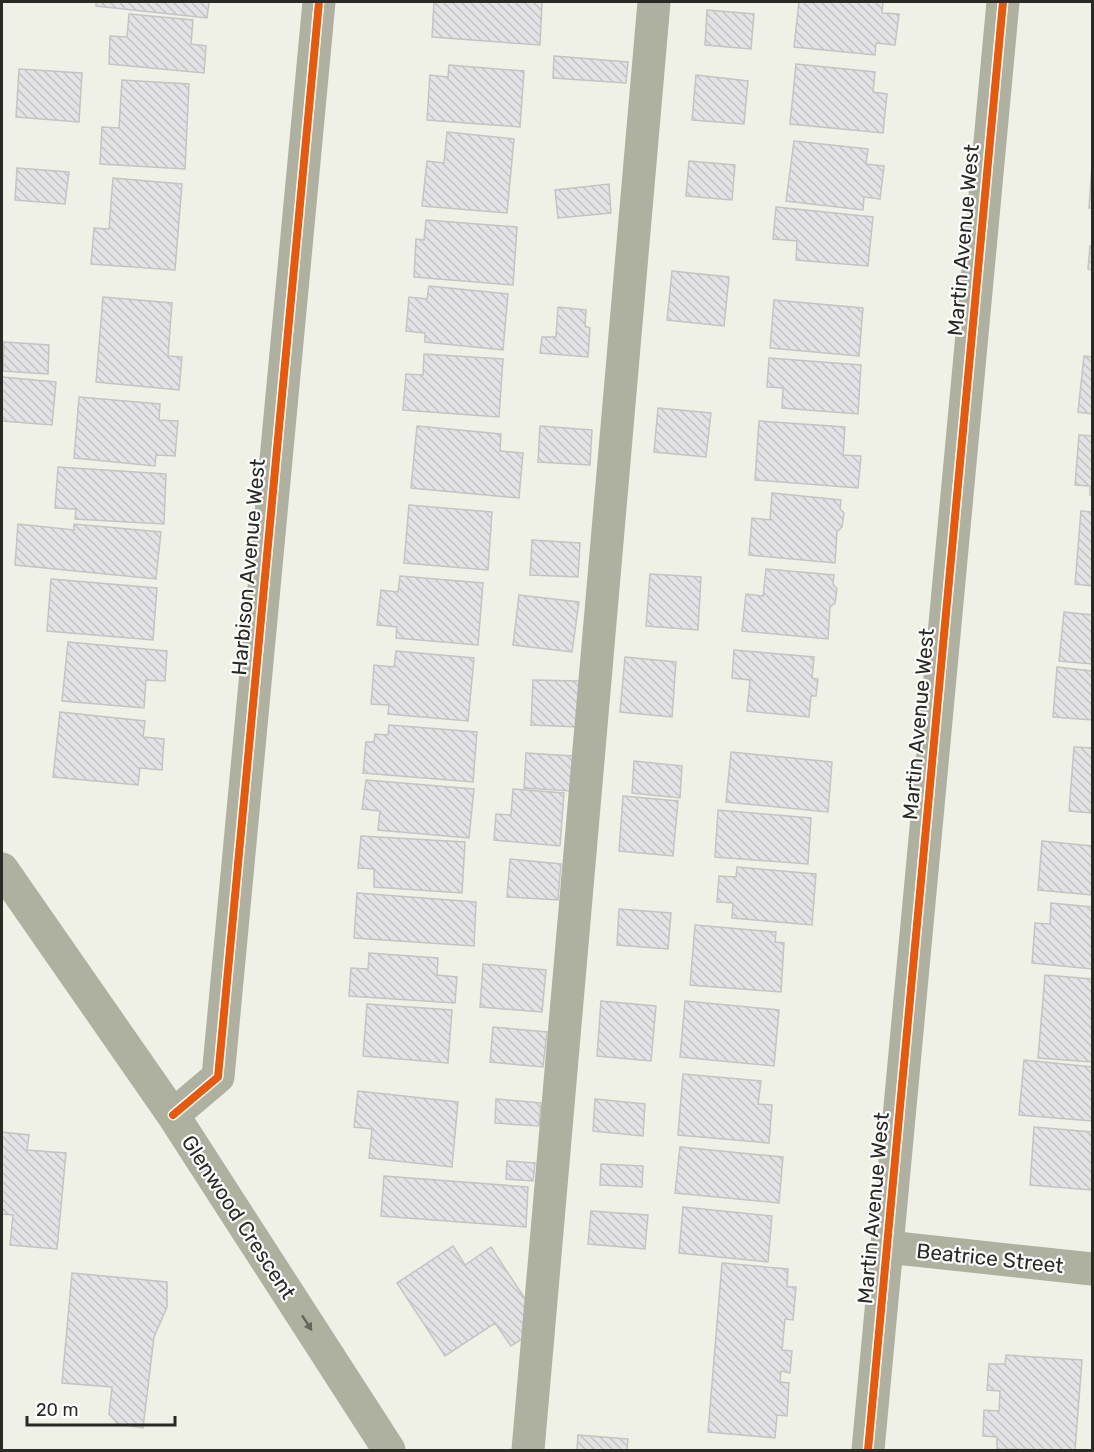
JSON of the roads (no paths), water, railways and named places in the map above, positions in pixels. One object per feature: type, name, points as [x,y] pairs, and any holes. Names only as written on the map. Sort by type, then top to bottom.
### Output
[{"type":"street","name":"Harbison Avenue West","points":[[174,1115],[218,1077],[319,2]]},
{"type":"street","points":[[528,1450],[654,2]]},
{"type":"street","name":"Martin Avenue West","points":[[868,1450],[1003,2]]},
{"type":"street","name":"Glenwood Crescent","points":[[2,869],[174,1115],[388,1450]]},
{"type":"street","name":"Beatrice Street","points":[[887,1247],[1092,1269]]}]
